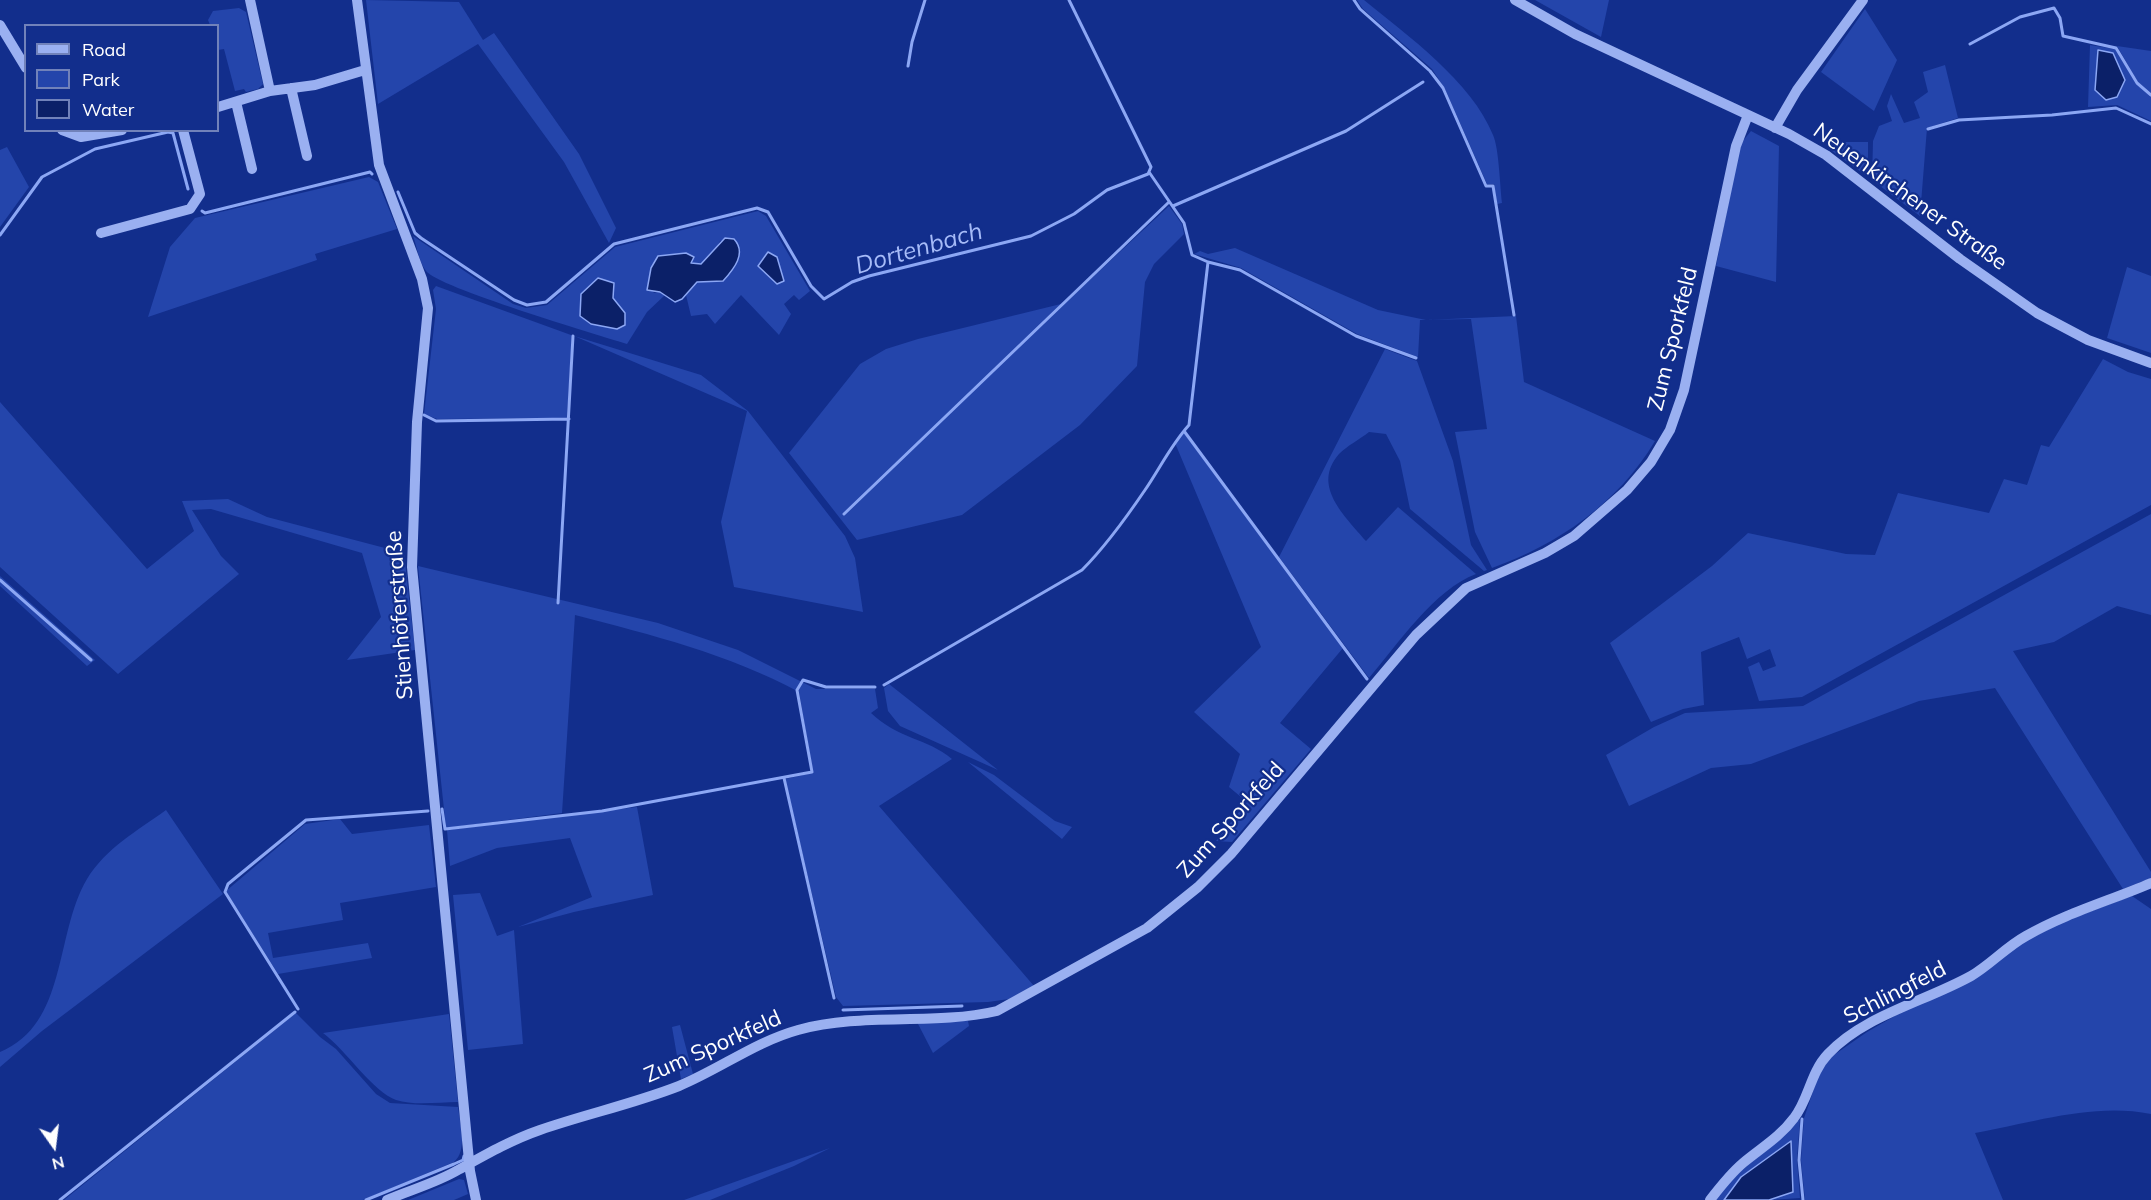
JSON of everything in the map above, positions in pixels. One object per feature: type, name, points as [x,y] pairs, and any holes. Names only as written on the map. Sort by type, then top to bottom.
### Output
[{"type":"street","points":[[250,0],[270,91]]},
{"type":"street","name":"Stienhöferstraße","points":[[357,0],[379,165],[422,279],[428,308],[417,422],[412,567],[476,1200]]},
{"type":"street","name":"Neuenkirchener Straße","points":[[1515,0],[1575,34],[1775,128],[1826,155],[1960,259],[2037,313],[2095,343],[2151,363]]},
{"type":"street","points":[[1775,128],[1797,90],[1863,0]]},
{"type":"street","points":[[0,25],[24,65]]},
{"type":"street","points":[[219,107],[270,91],[315,85],[365,70]]},
{"type":"street","points":[[291,88],[307,156]]},
{"type":"street","points":[[236,102],[252,169]]},
{"type":"street","name":"Zum Sporkfeld","points":[[387,1200],[457,1171],[471,1162],[540,1130],[663,1092],[696,1078],[765,1042],[797,1030],[821,1024],[968,1016],[998,1011],[1147,928],[1167,914],[1232,854],[1416,635],[1449,602],[1476,582],[1545,553],[1574,536],[1627,490],[1651,462],[1670,430],[1684,390],[1736,146],[1748,115]]},
{"type":"street","points":[[67,132],[81,137],[110,132]]},
{"type":"street","points":[[101,233],[190,208],[200,194],[184,132]]},
{"type":"street","name":"Schlingfeld","points":[[1710,1200],[1728,1177],[1780,1135],[1803,1106],[1814,1073],[1828,1054],[1845,1040],[1903,1007],[1972,975],[2024,937],[2063,917],[2151,883]]},
{"type":"green space","points":[[366,0],[459,2],[483,40],[494,33],[579,154],[616,228],[609,243],[564,162],[478,44],[378,104]]},
{"type":"green space","points":[[1357,0],[1364,0],[1418,44],[1470,96],[1483,115],[1495,141],[1502,203],[1497,204],[1494,184],[1487,184],[1445,89],[1432,69],[1363,9]]},
{"type":"green space","points":[[1535,0],[1609,0],[1601,37]]},
{"type":"green space","points":[[239,8],[246,12],[263,84],[258,89],[246,92],[244,89],[235,91],[224,49],[219,50],[219,24],[210,24],[208,20],[213,11]]},
{"type":"green space","points":[[1865,9],[1897,60],[1874,111],[1821,72]]},
{"type":"green space","points":[[2090,45],[2115,49],[2136,84],[2151,96],[2151,121],[2117,105],[2088,107]]},
{"type":"green space","points":[[2117,46],[2151,51],[2151,93],[2138,82]]},
{"type":"green space","points":[[1945,65],[1958,118],[1927,128],[1920,216],[1872,180],[1873,141],[1879,126],[1892,121],[1887,106],[1891,94],[1904,123],[1920,118],[1914,102],[1928,92],[1923,72]]},
{"type":"green space","points":[[1751,131],[1779,146],[1776,282],[1716,266],[1737,159],[1742,142]]},
{"type":"green space","points":[[1833,142],[1868,142],[1868,177],[1828,148]]},
{"type":"green space","points":[[7,147],[29,187],[0,227],[0,150]]},
{"type":"green space","points":[[369,177],[378,182],[397,229],[315,254],[317,260],[148,317],[170,247],[195,218]]},
{"type":"green space","points":[[1169,206],[1182,224],[1184,234],[1154,264],[1145,282],[1137,366],[1080,425],[962,515],[857,540],[789,453],[860,364],[886,349],[918,339],[1065,303]]},
{"type":"green space","points":[[758,211],[766,216],[810,291],[799,300],[794,295],[784,304],[791,314],[779,335],[741,295],[715,324],[707,314],[691,316],[686,295],[697,282],[707,280],[740,252],[739,245],[734,239],[720,241],[708,259],[696,265],[691,262],[653,293],[660,292],[665,295],[647,312],[627,344],[487,299],[437,278],[426,271],[413,236],[513,304],[526,308],[547,305],[615,247]]},
{"type":"green space","points":[[1235,248],[1378,310],[1425,320],[1420,320],[1418,357],[1357,334],[1241,268],[1194,254],[1200,251],[1208,254]]},
{"type":"green space","points":[[2127,267],[2151,276],[2151,353],[2107,338]]},
{"type":"green space","points":[[436,286],[572,335],[567,418],[437,419],[424,414],[436,309],[433,290]]},
{"type":"green space","points":[[1516,316],[1524,382],[1655,441],[1623,484],[1585,519],[1541,547],[1492,568],[1475,532],[1455,432],[1487,429],[1471,319],[1431,320]]},
{"type":"green space","points":[[574,336],[701,375],[748,411],[845,536],[855,558],[863,612],[734,587],[721,522],[747,411]]},
{"type":"green space","points":[[1385,349],[1417,361],[1453,461],[1471,545],[1487,570],[1484,571],[1410,509],[1400,461],[1386,434],[1369,432],[1342,451],[1331,466],[1328,478],[1330,489],[1341,511],[1366,541],[1398,507],[1476,574],[1461,581],[1432,605],[1369,678],[1279,557]]},
{"type":"green space","points":[[2103,359],[2128,372],[2151,379],[2151,505],[1802,697],[1759,701],[1748,667],[1759,662],[1763,671],[1776,666],[1770,649],[1747,659],[1739,637],[1701,652],[1704,705],[1683,709],[1651,722],[1610,643],[1712,566],[1748,533],[1846,554],[1875,555],[1898,493],[1989,513],[2004,479],[2027,485],[2041,445],[2049,447]]},
{"type":"green space","points":[[0,402],[147,569],[194,531],[182,501],[228,499],[267,517],[404,553],[415,650],[347,660],[381,617],[362,553],[211,509],[192,510],[221,556],[239,574],[118,674],[0,567]]},
{"type":"green space","points":[[1184,433],[1343,648],[1280,723],[1311,749],[1232,842],[1216,841],[1247,802],[1229,787],[1240,754],[1194,712],[1261,647],[1175,443]]},
{"type":"green space","points":[[2151,514],[2151,615],[2117,606],[2054,642],[2013,651],[2151,872],[2151,878],[2123,889],[1995,688],[1919,701],[1751,764],[1711,768],[1629,806],[1606,755],[1654,727],[1685,713],[1803,706]]},
{"type":"green space","points":[[418,566],[658,623],[738,650],[816,689],[875,689],[878,708],[871,713],[881,722],[933,747],[952,759],[879,806],[1034,986],[1009,999],[988,1002],[843,1006],[836,997],[785,779],[813,773],[799,692],[717,656],[632,630],[575,615],[562,813],[446,828]]},
{"type":"green space","points":[[0,576],[95,660],[87,666],[0,586]]},
{"type":"green space","points":[[889,684],[998,770],[900,726],[888,711],[884,688]]},
{"type":"green space","points":[[968,762],[994,775],[1055,821],[1072,827],[1062,839]]},
{"type":"green space","points":[[637,807],[653,895],[518,927],[592,897],[570,838],[497,848],[450,866],[447,830]]},
{"type":"green space","points":[[166,810],[223,894],[42,1031],[0,1067],[0,1052],[22,1039],[38,1021],[49,1000],[69,926],[87,879],[113,849]]},
{"type":"green space","points":[[340,819],[352,834],[429,825],[436,887],[340,903],[343,920],[268,933],[273,958],[368,943],[372,958],[278,974],[226,891],[305,824]]},
{"type":"green space","points":[[480,893],[497,936],[514,930],[523,1044],[468,1050],[453,895]]},
{"type":"green space","points":[[2132,896],[2151,909],[2151,1114],[2107,1110],[2085,1112],[1975,1133],[2003,1200],[1805,1200],[1801,1160],[1804,1118],[1819,1074],[1831,1057],[1867,1032],[2027,940],[2065,921]]},
{"type":"green space","points":[[296,1013],[336,1049],[376,1094],[390,1103],[458,1107],[462,1144],[461,1151],[454,1162],[363,1200],[64,1200]]},
{"type":"green space","points":[[449,1014],[458,1102],[411,1103],[387,1096],[323,1033]]},
{"type":"green space","points":[[968,1021],[969,1026],[933,1053],[917,1022]]},
{"type":"green space","points":[[680,1025],[693,1074],[681,1079],[672,1027]]},
{"type":"green space","points":[[1800,1119],[1797,1159],[1800,1198],[1769,1200],[1793,1192],[1741,1177],[1724,1200],[1715,1200],[1728,1183]]},
{"type":"green space","points":[[830,1148],[794,1166],[710,1200],[684,1200]]},
{"type":"green space","points":[[459,1179],[464,1180],[468,1194],[454,1200],[408,1200]]},
{"type":"water","points":[[2098,50],[2113,53],[2125,80],[2117,97],[2106,100],[2095,90]]},
{"type":"water","points":[[725,238],[734,239],[738,244],[739,255],[735,266],[723,281],[697,282],[682,299],[675,302],[660,292],[647,290],[651,268],[658,256],[686,253],[694,257],[691,263],[701,264]]},
{"type":"water","points":[[768,252],[777,257],[784,281],[777,284],[758,266]]},
{"type":"water","points":[[598,278],[614,283],[613,298],[625,313],[625,325],[617,329],[591,324],[580,316],[581,294]]},
{"type":"water","points":[[1791,1141],[1793,1192],[1769,1200],[1724,1200],[1741,1177]]},
{"type":"waterway","points":[[908,66],[912,42],[925,0]]},
{"type":"waterway","name":"Dortenbach","points":[[398,192],[415,233],[514,300],[527,305],[546,302],[614,244],[757,208],[768,212],[811,286],[824,299],[852,282],[869,276],[1031,236],[1074,214],[1107,190],[1148,174],[1151,167],[1069,0]]},
{"type":"waterway","points":[[1354,0],[1360,9],[1430,71],[1443,88],[1486,186],[1493,186],[1514,315]]},
{"type":"waterway","points":[[1970,44],[2020,17],[2054,8],[2060,18],[2063,36],[2116,48],[2137,83],[2151,95]]},
{"type":"waterway","points":[[1173,206],[1346,131],[1423,82]]},
{"type":"waterway","points":[[1928,129],[1959,120],[2052,115],[2116,108],[2151,124]]},
{"type":"waterway","points":[[0,235],[42,177],[95,149],[168,132],[173,133],[188,189]]},
{"type":"waterway","points":[[202,211],[205,213],[370,172],[372,174]]},
{"type":"waterway","points":[[884,685],[1082,570],[1123,521],[1189,425],[1208,262],[1192,255],[1184,223],[1149,172]]},
{"type":"waterway","points":[[844,514],[1169,202]]},
{"type":"waterway","points":[[1208,262],[1240,270],[1356,336],[1416,358]]},
{"type":"waterway","points":[[558,603],[573,336]]},
{"type":"waterway","points":[[424,415],[436,421],[569,419]]},
{"type":"waterway","points":[[1184,431],[1367,679]]},
{"type":"waterway","points":[[0,580],[91,660]]},
{"type":"waterway","points":[[442,809],[445,829],[602,811],[812,772],[797,690],[803,680],[826,687],[875,687]]},
{"type":"waterway","points":[[784,778],[834,998]]},
{"type":"waterway","points":[[298,1009],[225,892],[228,884],[306,820],[428,811]]},
{"type":"waterway","points":[[843,1010],[962,1006]]},
{"type":"waterway","points":[[60,1200],[295,1012]]},
{"type":"waterway","points":[[1802,1119],[1799,1160],[1803,1200]]},
{"type":"waterway","points":[[366,1200],[463,1160],[464,1156]]}]
